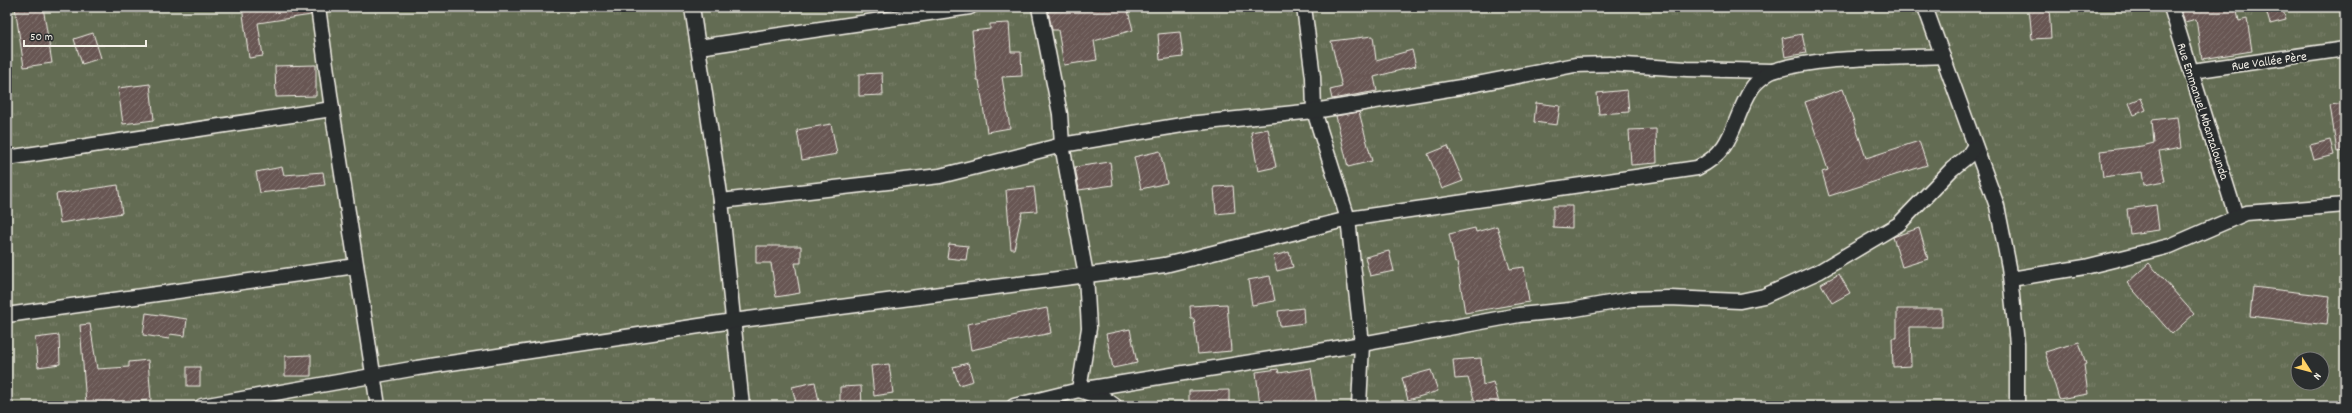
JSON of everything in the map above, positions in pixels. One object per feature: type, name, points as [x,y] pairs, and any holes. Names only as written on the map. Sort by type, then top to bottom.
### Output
[{"type":"street","points":[[318,7],[332,109],[378,406]]},
{"type":"street","points":[[692,7],[699,47],[720,202],[742,406]]},
{"type":"street","points":[[699,47],[970,7]]},
{"type":"street","points":[[1039,7],[1060,114],[1062,145],[1086,275],[1089,328],[1078,390]]},
{"type":"street","points":[[1304,7],[1313,77],[1314,111],[1348,219],[1362,344],[1359,406]]},
{"type":"street","points":[[1925,7],[1974,146],[1997,206],[2011,279],[2017,344],[2017,406]]},
{"type":"street","name":"Rue Emmanuel Mbanzalounda","points":[[2171,7],[2236,216]]},
{"type":"street","name":"Rue Vallée Père","points":[[2192,71],[2345,49]]},
{"type":"street","points":[[720,202],[940,176],[1062,145],[1188,124],[1314,111],[1461,88],[1575,65],[1609,64],[1771,71],[1822,62],[1943,56]]},
{"type":"street","points":[[202,406],[373,377],[733,321],[1165,265],[1348,219],[1697,168],[1719,154],[1726,144],[1753,86],[1771,71]]},
{"type":"street","points":[[7,158],[332,109]]},
{"type":"street","points":[[1014,406],[1078,390],[1362,344],[1519,315],[1570,310],[1632,299],[1669,298],[1740,301],[1764,296],[1820,271],[1899,224],[1952,169],[1968,156],[1974,146]]},
{"type":"street","points":[[2011,279],[2085,267],[2170,246],[2236,216],[2246,213],[2345,205]]},
{"type":"street","points":[[7,315],[356,266]]},
{"type":"street","points":[[1078,390],[1104,398],[1115,406]]},
{"type":"green space","points":[[7,7],[2345,7],[2345,406],[7,406]]},
{"type":"building","points":[[15,7],[43,7],[52,63],[24,67]]},
{"type":"building","points":[[242,7],[310,7],[311,15],[258,23],[263,56],[249,58]]},
{"type":"building","points":[[1105,7],[1127,7],[1133,30],[1094,41],[1097,60],[1064,65],[1058,30],[1052,30],[1048,11],[1092,10]]},
{"type":"building","points":[[2029,7],[2049,7],[2051,38],[2032,39]]},
{"type":"building","points":[[2180,7],[2236,7],[2239,21],[2247,19],[2252,51],[2202,59],[2196,19],[2185,22]]},
{"type":"building","points":[[2265,7],[2282,7],[2286,20],[2270,24]]},
{"type":"building","points":[[1009,23],[1011,52],[1021,52],[1022,76],[1002,77],[1010,128],[987,132],[979,80],[977,80],[972,31],[990,29],[990,24]]},
{"type":"building","points":[[1180,32],[1183,57],[1160,60],[1158,34]]},
{"type":"building","points":[[93,33],[101,58],[82,64],[74,39]]},
{"type":"building","points":[[1802,34],[1806,53],[1785,57],[1782,38]]},
{"type":"building","points":[[1373,36],[1376,60],[1412,50],[1416,66],[1374,77],[1377,91],[1332,99],[1330,90],[1342,87],[1331,41]]},
{"type":"building","points":[[316,65],[316,96],[276,97],[275,66]]},
{"type":"building","points":[[882,73],[883,95],[859,96],[859,74]]},
{"type":"building","points":[[150,84],[154,120],[123,124],[118,88]]},
{"type":"building","points":[[1843,89],[1866,158],[1919,141],[1927,165],[1829,196],[1822,172],[1828,170],[1805,102]]},
{"type":"building","points":[[1627,90],[1629,112],[1599,114],[1597,93]]},
{"type":"building","points":[[2141,98],[2146,110],[2134,115],[2129,103]]},
{"type":"building","points":[[1536,103],[1560,106],[1557,125],[1534,122]]},
{"type":"building","points":[[2345,103],[2345,151],[2337,152],[2330,105]]},
{"type":"building","points":[[1359,112],[1372,161],[1348,167],[1336,116]]},
{"type":"building","points":[[2177,117],[2181,148],[2159,152],[2165,181],[2144,185],[2142,172],[2103,177],[2100,151],[2142,146],[2154,143],[2152,120]]},
{"type":"building","points":[[831,124],[837,154],[802,160],[797,130]]},
{"type":"building","points":[[1268,129],[1276,167],[1258,171],[1251,132]]},
{"type":"building","points":[[1656,129],[1657,163],[1631,165],[1629,130]]},
{"type":"building","points":[[2330,140],[2334,155],[2314,160],[2310,145]]},
{"type":"building","points":[[1448,146],[1463,181],[1442,189],[1428,154]]},
{"type":"building","points":[[1160,151],[1167,183],[1141,189],[1134,157]]},
{"type":"building","points":[[1110,162],[1113,185],[1079,190],[1075,167]]},
{"type":"building","points":[[282,167],[284,175],[323,172],[325,185],[260,193],[256,172]]},
{"type":"building","points":[[118,185],[122,213],[60,223],[56,194]]},
{"type":"building","points":[[1233,186],[1235,212],[1216,214],[1214,187]]},
{"type":"building","points":[[1034,187],[1037,211],[1022,212],[1014,249],[1011,249],[1006,190]]},
{"type":"building","points":[[2156,205],[2159,230],[2130,234],[2127,209]]},
{"type":"building","points":[[1553,206],[1572,206],[1572,228],[1553,227]]},
{"type":"building","points":[[1497,226],[1510,269],[1524,267],[1529,302],[1465,313],[1457,262],[1455,263],[1449,234],[1475,228],[1476,232]]},
{"type":"building","points":[[1919,228],[1928,259],[1902,267],[1893,237]]},
{"type":"building","points":[[949,244],[968,246],[966,260],[947,258]]},
{"type":"building","points":[[756,246],[801,246],[801,263],[795,263],[800,293],[776,297],[771,263],[756,263]]},
{"type":"building","points":[[1389,251],[1394,271],[1370,276],[1365,257]]},
{"type":"building","points":[[1289,252],[1293,267],[1277,271],[1273,256]]},
{"type":"building","points":[[2149,263],[2194,314],[2172,334],[2127,283]]},
{"type":"building","points":[[1839,274],[1850,293],[1832,303],[1821,284]]},
{"type":"building","points":[[1270,276],[1275,301],[1252,305],[1248,280]]},
{"type":"building","points":[[2253,287],[2330,296],[2327,325],[2250,316]]},
{"type":"building","points":[[1227,304],[1231,351],[1198,354],[1194,319],[1191,319],[1190,306]]},
{"type":"building","points":[[1047,308],[1051,333],[971,350],[967,324]]},
{"type":"building","points":[[1303,308],[1304,323],[1280,326],[1278,311]]},
{"type":"building","points":[[1897,309],[1942,309],[1942,327],[1910,327],[1911,366],[1893,367],[1892,338],[1897,338]]},
{"type":"building","points":[[146,313],[187,319],[185,336],[170,334],[169,339],[143,335]]},
{"type":"building","points":[[90,324],[97,369],[129,367],[129,362],[148,360],[151,400],[86,404],[80,325]]},
{"type":"building","points":[[1130,329],[1137,363],[1113,368],[1106,334]]},
{"type":"building","points":[[59,335],[60,364],[38,367],[35,338]]},
{"type":"building","points":[[2079,342],[2086,364],[2084,365],[2088,394],[2059,399],[2045,352]]},
{"type":"building","points":[[311,355],[311,376],[285,376],[285,356]]},
{"type":"building","points":[[1481,358],[1483,385],[1493,382],[1500,406],[1476,406],[1468,378],[1455,379],[1453,360]]},
{"type":"building","points":[[968,363],[973,381],[959,385],[953,367]]},
{"type":"building","points":[[889,364],[893,393],[874,396],[871,366]]},
{"type":"building","points":[[187,367],[200,367],[200,386],[187,386]]},
{"type":"building","points":[[1311,368],[1317,406],[1260,406],[1256,372],[1278,369],[1279,373]]},
{"type":"building","points":[[1431,370],[1438,391],[1408,400],[1402,378]]},
{"type":"building","points":[[815,382],[820,406],[797,406],[792,387]]},
{"type":"building","points":[[861,386],[862,406],[840,406],[840,387]]},
{"type":"building","points":[[1229,390],[1229,406],[1189,406],[1189,391]]}]
